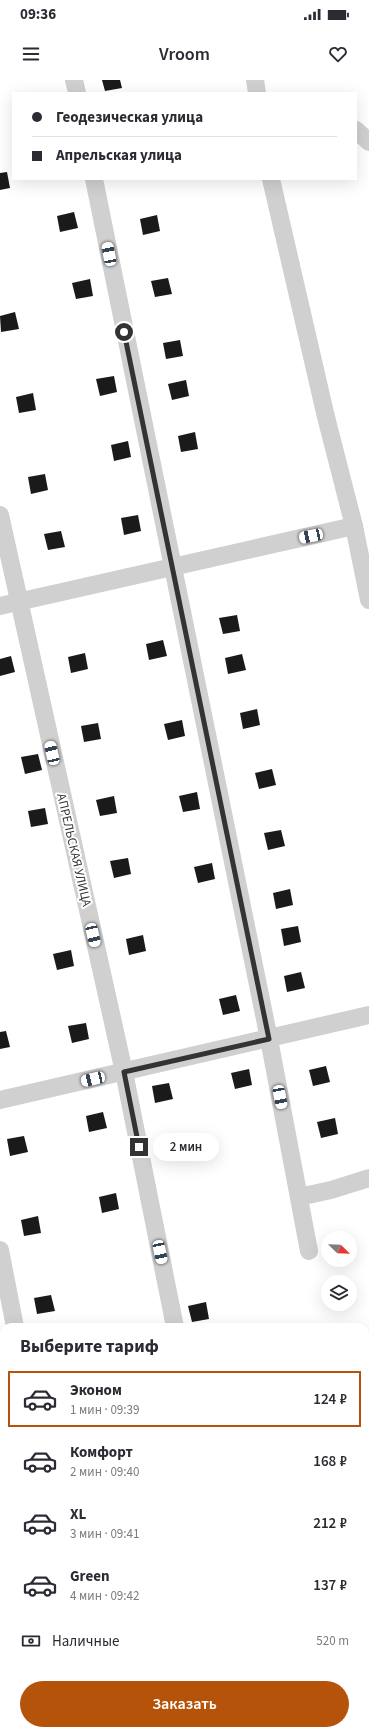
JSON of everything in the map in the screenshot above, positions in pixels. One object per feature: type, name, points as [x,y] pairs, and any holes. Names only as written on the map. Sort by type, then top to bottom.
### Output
[{"type":"street","points":[[74,80],[77,92]]},
{"type":"street","points":[[255,80],[257,92]]},
{"type":"street","points":[[357,131],[369,142]]},
{"type":"street","points":[[94,180],[269,1039],[309,1251]]},
{"type":"street","points":[[271,180],[326,417],[354,526],[369,600]]},
{"type":"street","name":"АПРЕЛЬСКАЯ УЛИЦА","points":[[0,515],[124,1072],[174,1323]]},
{"type":"street","points":[[0,606],[354,526]]},
{"type":"street","points":[[0,1100],[369,1015]]},
{"type":"street","points":[[299,1197],[331,1190],[369,1178]]},
{"type":"street","points":[[0,1250],[14,1323]]},
{"type":"building","points":[[102,80],[120,80],[122,88],[105,91]]},
{"type":"building","points":[[7,172],[10,188],[0,190],[0,173]]},
{"type":"building","points":[[74,212],[78,228],[60,232],[57,216]]},
{"type":"building","points":[[157,215],[160,231],[143,235],[140,219]]},
{"type":"building","points":[[168,278],[172,294],[155,297],[151,281]]},
{"type":"building","points":[[90,279],[93,296],[76,299],[72,283]]},
{"type":"building","points":[[15,312],[19,329],[1,332],[0,316]]},
{"type":"building","points":[[180,340],[183,356],[166,359],[163,343]]},
{"type":"building","points":[[114,376],[117,392],[100,396],[96,379]]},
{"type":"building","points":[[186,380],[189,396],[172,400],[168,384]]},
{"type":"building","points":[[33,393],[36,410],[19,413],[16,397]]},
{"type":"building","points":[[195,432],[198,449],[181,452],[178,436]]},
{"type":"building","points":[[128,441],[131,457],[114,461],[111,445]]},
{"type":"building","points":[[45,474],[48,490],[31,494],[28,477]]},
{"type":"building","points":[[138,515],[141,531],[124,535],[121,518]]},
{"type":"building","points":[[61,531],[65,547],[48,550],[44,534]]},
{"type":"building","points":[[237,615],[240,631],[223,634],[219,618]]},
{"type":"building","points":[[163,640],[167,656],[149,660],[146,644]]},
{"type":"building","points":[[85,653],[88,669],[71,673],[68,657]]},
{"type":"building","points":[[242,654],[246,670],[228,674],[225,658]]},
{"type":"building","points":[[11,656],[15,672],[0,676],[0,659]]},
{"type":"building","points":[[257,709],[260,725],[243,729],[240,713]]},
{"type":"building","points":[[182,720],[185,736],[168,740],[164,724]]},
{"type":"building","points":[[98,723],[101,739],[84,742],[81,726]]},
{"type":"building","points":[[38,754],[42,770],[25,774],[21,757]]},
{"type":"building","points":[[272,769],[276,785],[259,789],[255,773]]},
{"type":"building","points":[[197,792],[200,809],[183,812],[179,796]]},
{"type":"building","points":[[114,796],[117,813],[100,816],[96,800]]},
{"type":"building","points":[[45,808],[48,824],[31,827],[28,811]]},
{"type":"building","points":[[281,830],[285,846],[268,850],[264,833]]},
{"type":"building","points":[[128,858],[131,874],[114,878],[110,861]]},
{"type":"building","points":[[212,863],[215,879],[198,883],[194,867]]},
{"type":"building","points":[[290,889],[293,905],[276,909],[273,893]]},
{"type":"building","points":[[298,926],[301,942],[284,946],[281,929]]},
{"type":"building","points":[[143,935],[146,951],[129,955],[126,939]]},
{"type":"building","points":[[71,950],[74,966],[57,970],[53,954]]},
{"type":"building","points":[[301,972],[305,988],[287,992],[284,976]]},
{"type":"building","points":[[236,995],[240,1011],[223,1015],[219,999]]},
{"type":"building","points":[[86,1023],[89,1039],[72,1043],[68,1026]]},
{"type":"building","points":[[6,1031],[10,1047],[0,1049],[0,1032]]},
{"type":"building","points":[[326,1066],[330,1082],[313,1086],[309,1070]]},
{"type":"building","points":[[249,1069],[252,1085],[235,1089],[231,1073]]},
{"type":"building","points":[[169,1083],[173,1099],[155,1103],[152,1086]]},
{"type":"building","points":[[103,1112],[107,1128],[89,1132],[86,1116]]},
{"type":"building","points":[[335,1118],[338,1134],[321,1138],[317,1122]]},
{"type":"building","points":[[24,1136],[28,1152],[10,1156],[7,1139]]},
{"type":"building","points":[[116,1193],[119,1209],[102,1213],[99,1197]]},
{"type":"building","points":[[38,1216],[41,1233],[24,1236],[21,1220]]},
{"type":"building","points":[[51,1295],[55,1311],[37,1314],[34,1298]]},
{"type":"building","points":[[206,1302],[209,1319],[192,1322],[188,1306]]},
{"type":"route","points":[[124,332],[269,1039],[124,1072],[139,1147]]}]
